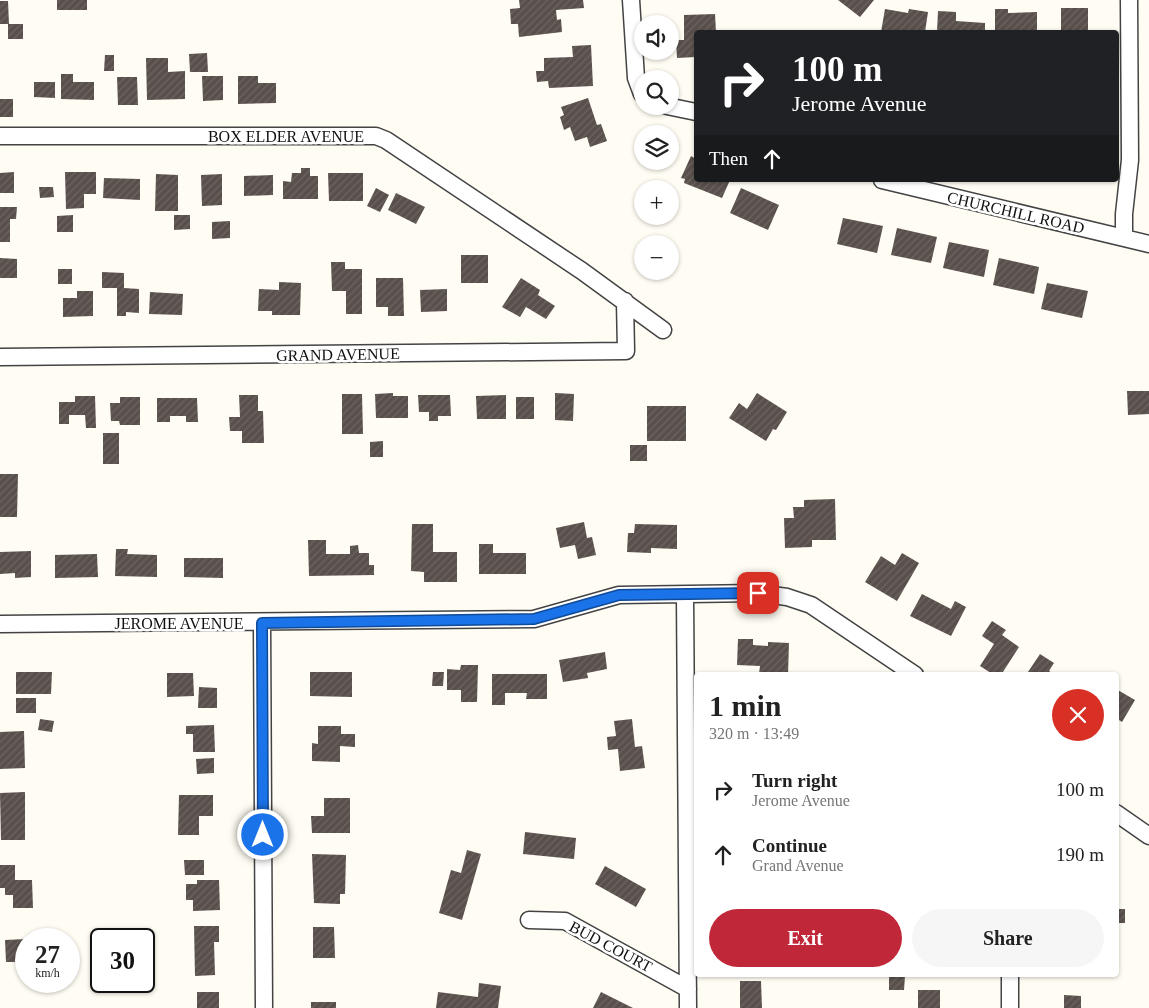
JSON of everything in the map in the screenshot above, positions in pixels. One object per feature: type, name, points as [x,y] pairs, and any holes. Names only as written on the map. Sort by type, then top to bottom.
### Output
[{"type":"street","points":[[630,0],[635,70]]},
{"type":"street","points":[[1124,238],[1124,214],[1130,160],[1129,0]]},
{"type":"street","points":[[679,108],[694,112]]},
{"type":"street","name":"BOX ELDER AVENUE","points":[[0,136],[376,136],[386,140],[625,302],[663,330]]},
{"type":"street","name":"CHURCHILL ROAD","points":[[890,182],[1149,244]]},
{"type":"street","name":"GRAND AVENUE","points":[[0,357],[626,350],[625,302]]},
{"type":"street","points":[[688,1008],[685,595],[758,593],[787,597],[811,605],[911,672]]},
{"type":"street","name":"JEROME AVENUE","points":[[0,624],[534,619],[619,595],[685,595]]},
{"type":"street","points":[[262,623],[264,1008]]},
{"type":"street","points":[[1119,815],[1149,836]]},
{"type":"street","name":"BUD COURT","points":[[529,920],[565,921],[688,989]]},
{"type":"street","points":[[1010,977],[1010,1008]]},
{"type":"building","points":[[57,0],[87,0],[87,10],[57,10]]},
{"type":"building","points":[[519,0],[583,0],[584,8],[556,10],[557,20],[561,19],[562,32],[519,37],[518,24],[511,24],[510,9],[520,8]]},
{"type":"building","points":[[838,0],[874,0],[860,17]]},
{"type":"building","points":[[0,1],[8,1],[9,24],[23,24],[23,39],[8,39],[8,24],[0,24]]},
{"type":"building","points":[[1061,8],[1088,8],[1088,30],[1061,30]]},
{"type":"building","points":[[885,9],[908,13],[909,9],[928,12],[925,30],[881,30]]},
{"type":"building","points":[[995,9],[1008,9],[1008,13],[1037,12],[1037,30],[995,30]]},
{"type":"building","points":[[938,11],[956,12],[956,21],[985,23],[985,30],[937,30]]},
{"type":"building","points":[[715,14],[716,30],[694,30],[694,57],[679,58],[679,40],[684,40],[684,15]]},
{"type":"building","points":[[591,45],[593,86],[549,88],[548,81],[537,82],[536,71],[544,71],[544,58],[573,57],[572,46]]},
{"type":"building","points":[[207,53],[208,72],[190,72],[189,54]]},
{"type":"building","points":[[105,55],[114,55],[114,71],[104,71]]},
{"type":"building","points":[[146,58],[168,58],[168,72],[185,71],[185,99],[147,100]]},
{"type":"building","points":[[61,74],[73,74],[73,82],[94,82],[94,100],[61,99]]},
{"type":"building","points":[[202,76],[223,76],[223,100],[203,101]]},
{"type":"building","points":[[238,76],[258,76],[258,83],[276,83],[276,103],[238,104]]},
{"type":"building","points":[[117,77],[137,77],[138,105],[118,105]]},
{"type":"building","points":[[34,82],[55,82],[55,98],[34,97]]},
{"type":"building","points":[[588,98],[597,125],[601,124],[607,141],[590,147],[587,137],[575,141],[570,127],[564,130],[560,117],[564,115],[561,107]]},
{"type":"building","points":[[0,99],[13,99],[13,117],[0,117]]},
{"type":"building","points":[[691,156],[694,158],[694,182],[729,182],[722,198],[684,183],[685,179],[681,178]]},
{"type":"building","points":[[301,168],[310,168],[310,176],[318,176],[318,199],[283,199],[283,181],[291,182],[292,173],[301,173]]},
{"type":"building","points":[[14,172],[14,193],[0,193],[0,173]]},
{"type":"building","points":[[65,172],[96,172],[96,194],[84,194],[84,208],[66,209]]},
{"type":"building","points":[[328,173],[363,173],[363,201],[329,201]]},
{"type":"building","points":[[156,174],[178,175],[178,211],[155,211]]},
{"type":"building","points":[[222,174],[222,205],[202,206],[201,175]]},
{"type":"building","points":[[273,175],[273,195],[244,196],[244,176]]},
{"type":"building","points":[[104,178],[140,179],[140,200],[103,198]]},
{"type":"building","points":[[39,187],[53,187],[54,197],[40,198]]},
{"type":"building","points":[[376,188],[389,195],[380,212],[367,206]]},
{"type":"building","points":[[741,188],[779,205],[768,230],[730,213]]},
{"type":"building","points":[[396,193],[425,207],[416,224],[388,210]]},
{"type":"building","points":[[0,207],[17,207],[16,219],[10,219],[10,242],[0,242]]},
{"type":"building","points":[[73,215],[73,232],[57,232],[57,216]]},
{"type":"building","points":[[174,215],[190,215],[190,229],[174,230]]},
{"type":"building","points":[[843,218],[883,226],[877,253],[837,244]]},
{"type":"building","points":[[230,221],[230,238],[212,239],[212,222]]},
{"type":"building","points":[[897,228],[937,237],[931,263],[891,255]]},
{"type":"building","points":[[949,242],[989,250],[984,277],[943,268]]},
{"type":"building","points":[[461,255],[488,255],[488,283],[461,283]]},
{"type":"building","points":[[0,258],[17,259],[17,278],[0,278]]},
{"type":"building","points":[[999,258],[1039,267],[1034,294],[993,285]]},
{"type":"building","points":[[331,262],[345,262],[345,269],[362,269],[362,314],[346,314],[346,291],[332,291]]},
{"type":"building","points":[[58,269],[72,269],[72,284],[58,284]]},
{"type":"building","points":[[102,272],[124,273],[124,288],[139,289],[139,313],[126,312],[126,316],[117,316],[117,288],[102,288]]},
{"type":"building","points":[[376,278],[403,278],[404,316],[388,316],[388,307],[376,307]]},
{"type":"building","points":[[521,278],[540,290],[538,295],[555,306],[546,319],[526,307],[520,317],[502,307]]},
{"type":"building","points":[[279,282],[301,283],[300,315],[272,315],[272,311],[258,311],[259,289],[279,290]]},
{"type":"building","points":[[1047,283],[1088,291],[1082,318],[1041,309]]},
{"type":"building","points":[[447,289],[447,311],[421,312],[420,290]]},
{"type":"building","points":[[77,291],[93,291],[93,316],[63,317],[63,298],[77,298]]},
{"type":"building","points":[[150,292],[183,294],[182,315],[149,314]]},
{"type":"building","points":[[1127,391],[1149,391],[1149,414],[1128,415]]},
{"type":"building","points":[[393,393],[393,396],[408,396],[408,418],[376,418],[375,394]]},
{"type":"building","points":[[555,393],[574,394],[573,421],[555,420]]},
{"type":"building","points":[[757,393],[787,412],[776,430],[773,429],[766,441],[729,418],[739,403],[747,409]]},
{"type":"building","points":[[342,394],[362,394],[363,434],[342,434]]},
{"type":"building","points":[[239,395],[258,395],[258,411],[263,411],[264,443],[242,443],[242,431],[230,431],[229,417],[240,417]]},
{"type":"building","points":[[418,395],[450,395],[451,416],[438,416],[438,421],[429,421],[429,412],[419,412]]},
{"type":"building","points":[[506,395],[506,419],[477,419],[476,396]]},
{"type":"building","points":[[75,396],[95,396],[96,428],[86,428],[85,415],[69,415],[69,424],[59,424],[59,402],[75,402]]},
{"type":"building","points":[[120,397],[140,397],[140,425],[120,425],[119,421],[111,421],[110,403],[120,403]]},
{"type":"building","points":[[516,397],[534,397],[534,419],[516,419]]},
{"type":"building","points":[[157,398],[197,398],[198,422],[186,422],[186,416],[170,416],[170,422],[157,422]]},
{"type":"building","points":[[647,406],[686,406],[686,441],[647,441]]},
{"type":"building","points":[[103,433],[119,433],[119,464],[103,464]]},
{"type":"building","points":[[383,441],[383,457],[370,457],[370,442]]},
{"type":"building","points":[[630,445],[647,445],[647,461],[630,461]]},
{"type":"building","points":[[0,474],[18,474],[17,517],[0,517]]},
{"type":"building","points":[[835,499],[836,540],[812,540],[812,547],[785,548],[784,518],[794,518],[793,507],[804,507],[804,500]]},
{"type":"building","points":[[584,522],[587,538],[592,537],[596,555],[578,559],[575,545],[560,548],[556,528]]},
{"type":"building","points":[[412,524],[433,524],[433,552],[457,552],[457,582],[424,582],[424,572],[411,571]]},
{"type":"building","points":[[635,524],[677,525],[677,549],[651,548],[651,553],[627,552],[628,533],[634,533]]},
{"type":"building","points":[[308,540],[326,540],[326,554],[350,554],[350,546],[358,545],[359,553],[369,553],[369,565],[374,565],[374,575],[309,576]]},
{"type":"building","points":[[479,544],[493,544],[493,553],[526,553],[526,574],[479,574]]},
{"type":"building","points":[[116,549],[128,549],[127,554],[157,555],[157,577],[115,576]]},
{"type":"building","points":[[31,551],[31,577],[15,578],[15,573],[0,574],[0,552]]},
{"type":"building","points":[[902,553],[919,563],[897,601],[865,582],[881,556],[895,565]]},
{"type":"building","points":[[97,554],[98,577],[55,578],[55,555]]},
{"type":"building","points":[[184,558],[223,558],[223,578],[184,577]]},
{"type":"building","points":[[922,594],[951,609],[955,601],[966,607],[951,636],[910,616]]},
{"type":"building","points":[[992,621],[1006,630],[1002,635],[1019,647],[1003,672],[989,672],[980,666],[994,644],[982,636]]},
{"type":"building","points":[[738,639],[753,639],[753,645],[768,646],[768,642],[789,643],[788,672],[759,672],[760,666],[737,665]]},
{"type":"building","points":[[605,652],[607,669],[587,673],[588,678],[563,682],[559,660]]},
{"type":"building","points":[[1040,654],[1054,663],[1049,671],[1050,672],[1028,672]]},
{"type":"building","points":[[461,665],[478,665],[477,702],[461,702],[461,690],[447,690],[447,669],[460,670]]},
{"type":"building","points":[[16,672],[52,672],[51,694],[16,694]]},
{"type":"building","points":[[310,672],[352,672],[352,697],[310,696]]},
{"type":"building","points":[[433,672],[444,672],[443,686],[432,686]]},
{"type":"building","points":[[167,673],[193,673],[194,696],[167,697]]},
{"type":"building","points":[[492,674],[547,674],[547,699],[526,699],[527,693],[505,693],[505,705],[492,705]]},
{"type":"building","points":[[199,687],[217,688],[217,708],[198,708]]},
{"type":"building","points":[[1119,691],[1135,700],[1122,722],[1119,720]]},
{"type":"building","points":[[16,698],[36,698],[36,713],[16,713]]},
{"type":"building","points":[[40,719],[54,721],[52,732],[38,730]]},
{"type":"building","points":[[632,719],[635,747],[642,746],[645,768],[620,771],[618,749],[608,750],[607,737],[616,736],[614,721]]},
{"type":"building","points":[[214,725],[215,752],[193,752],[193,734],[186,734],[186,726]]},
{"type":"building","points":[[318,726],[341,726],[341,734],[355,734],[355,747],[340,746],[340,762],[312,761],[312,743],[318,744]]},
{"type":"building","points":[[24,731],[25,768],[0,769],[0,732]]},
{"type":"building","points":[[214,758],[214,773],[197,774],[196,759]]},
{"type":"building","points":[[25,792],[25,840],[1,840],[0,793]]},
{"type":"building","points":[[179,795],[213,795],[213,816],[199,816],[199,835],[178,835]]},
{"type":"building","points":[[324,798],[350,798],[350,833],[312,833],[311,816],[324,816]]},
{"type":"building","points":[[525,832],[576,838],[574,859],[523,854]]},
{"type":"building","points":[[467,850],[481,854],[462,920],[439,913],[451,870],[461,873]]},
{"type":"building","points":[[312,854],[346,855],[345,894],[340,894],[340,904],[314,903]]},
{"type":"building","points":[[184,860],[204,860],[204,875],[185,875]]},
{"type":"building","points":[[0,865],[15,865],[15,880],[32,880],[33,908],[13,908],[13,895],[5,895],[5,888],[0,888]]},
{"type":"building","points":[[605,866],[646,889],[636,907],[595,884]]},
{"type":"building","points":[[197,880],[219,880],[220,910],[193,911],[193,900],[186,900],[186,884],[197,884]]},
{"type":"building","points":[[1119,909],[1125,909],[1125,923],[1119,923]]},
{"type":"building","points":[[194,926],[219,926],[219,942],[214,942],[215,975],[195,976]]},
{"type":"building","points":[[313,927],[334,927],[335,958],[313,958]]},
{"type":"building","points":[[5,940],[15,940],[15,962],[6,962]]},
{"type":"building","points":[[889,977],[905,977],[904,990],[889,990]]},
{"type":"building","points":[[740,981],[761,981],[762,1008],[740,1008]]},
{"type":"building","points":[[479,983],[501,986],[498,1008],[436,1008],[438,992],[478,997]]},
{"type":"building","points":[[918,990],[940,990],[940,1008],[918,1008]]},
{"type":"building","points":[[197,992],[219,992],[219,1008],[197,1008]]},
{"type":"building","points":[[601,992],[633,1008],[593,1008]]},
{"type":"building","points":[[1064,995],[1081,996],[1081,1008],[1064,1008]]},
{"type":"building","points":[[311,1002],[336,1002],[336,1008],[311,1008]]},
{"type":"route","points":[[263,835],[262,623],[534,619],[619,595],[758,593]]}]
